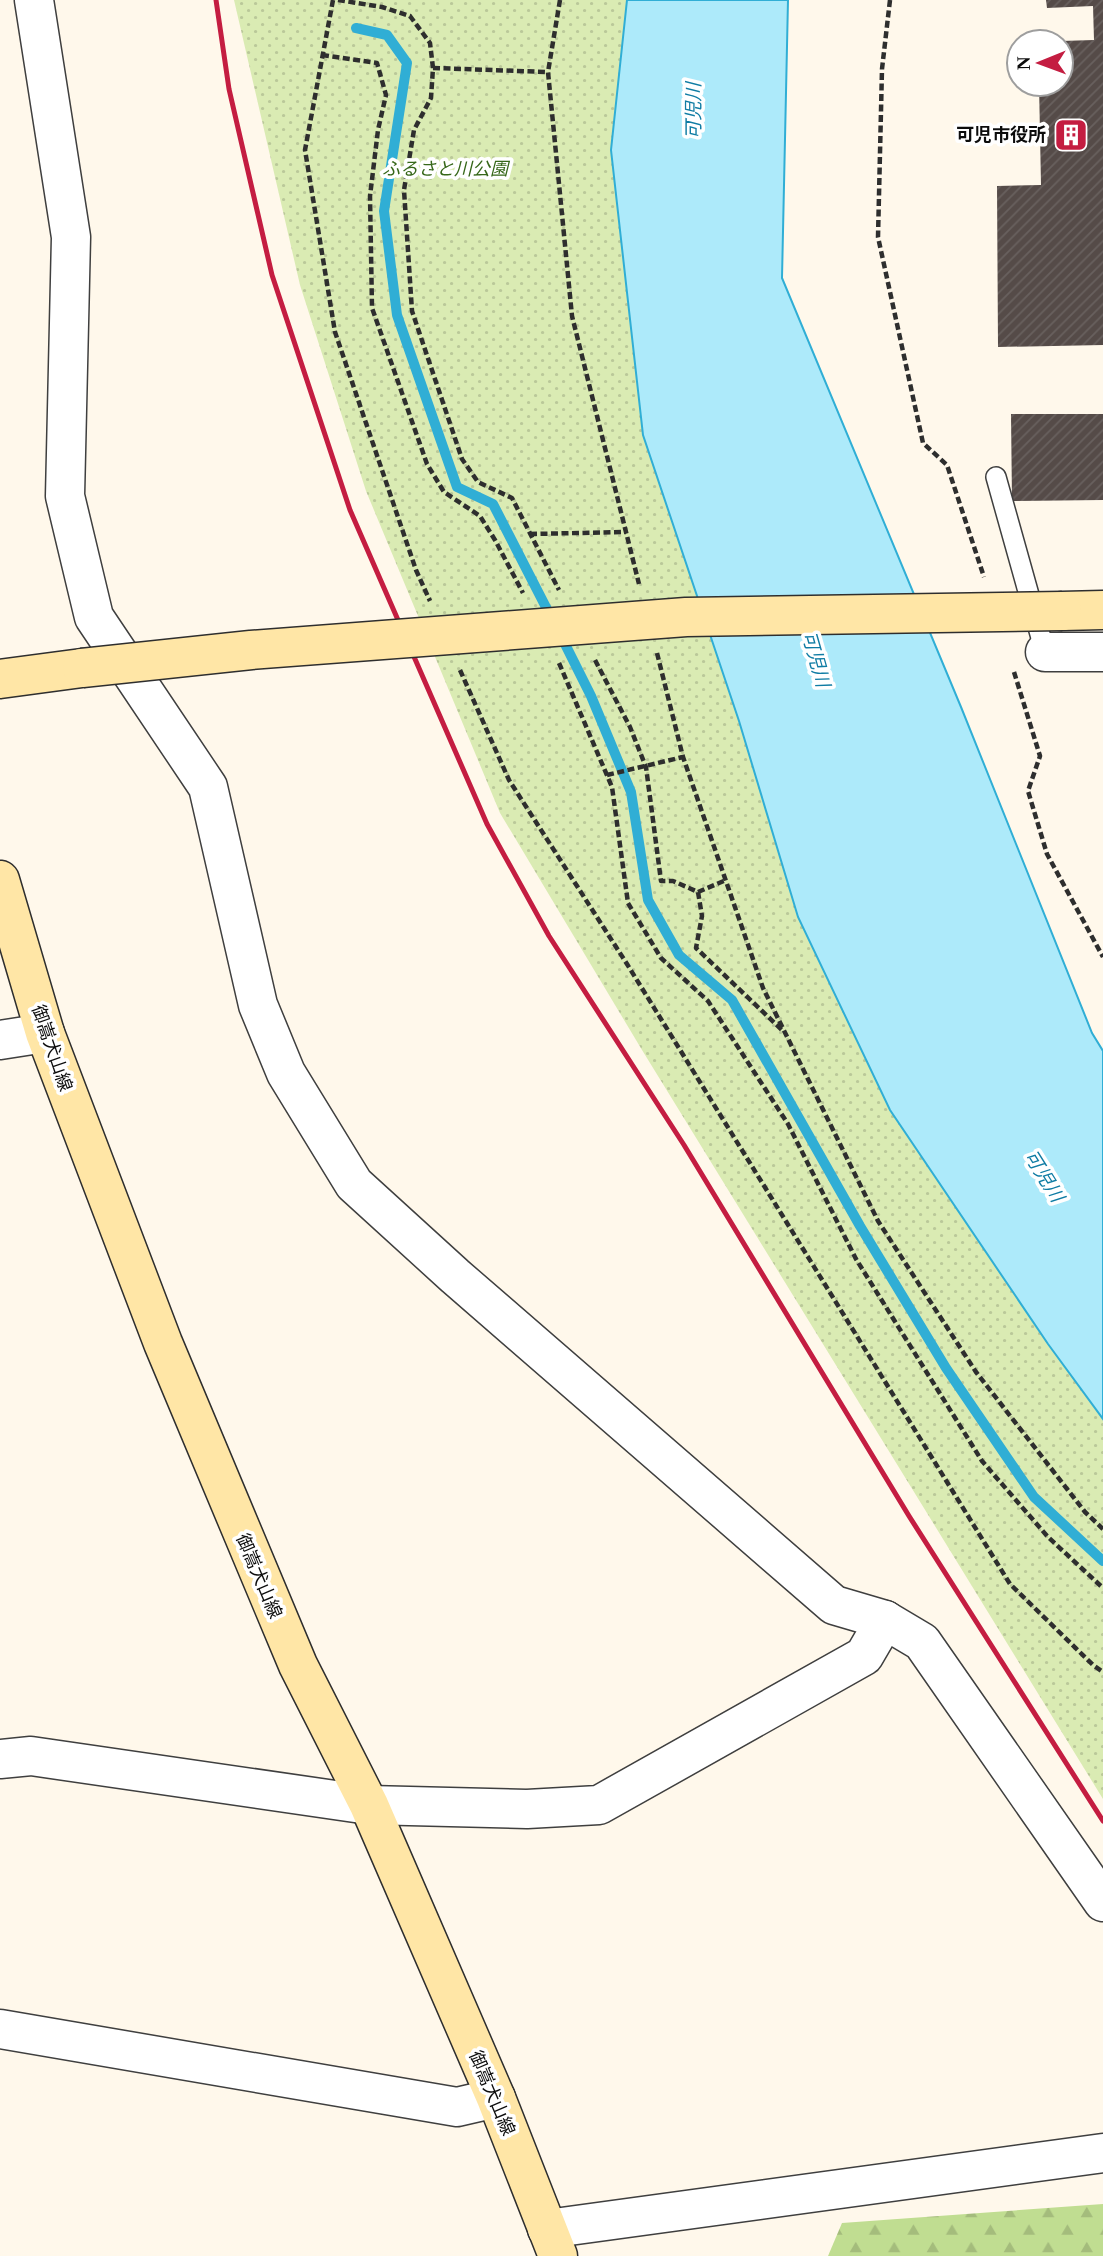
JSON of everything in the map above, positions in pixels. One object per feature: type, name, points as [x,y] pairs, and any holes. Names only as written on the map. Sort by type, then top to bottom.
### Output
[{"type":"main road","points":[[0,679],[278,648],[686,617],[1103,610]]},
{"type":"main road","name":"御嵩犬山線","points":[[0,880],[45,1033],[163,1343],[298,1665],[369,1805],[496,2098],[553,2242]]},
{"type":"street","points":[[34,0],[71,237],[65,496],[94,617],[208,787],[258,1005],[285,1073],[354,1184],[455,1276],[834,1605],[885,1620],[922,1642],[1103,1902]]},
{"type":"street","points":[[1028,659],[1103,652]]},
{"type":"street","points":[[0,1040],[45,1033]]},
{"type":"street","points":[[0,1759],[31,1756],[369,1805],[527,1809],[598,1805],[864,1656],[885,1620]]},
{"type":"street","points":[[0,2029],[457,2107],[496,2098]]},
{"type":"street","points":[[553,2242],[1103,2153]]},
{"type":"lane","points":[[996,477],[1028,659]]},
{"type":"path","points":[[332,0],[305,150],[335,332],[416,570],[432,607]]},
{"type":"path","points":[[338,0],[410,16],[430,43],[433,68],[430,98],[414,130],[404,191],[412,311],[462,459],[478,482],[512,498],[562,594]]},
{"type":"path","points":[[560,0],[548,72],[572,316],[640,585]]},
{"type":"path","points":[[890,0],[882,69],[878,237],[923,443],[947,465],[985,582]]},
{"type":"path","points":[[322,55],[376,63],[386,95],[378,130],[370,196],[372,308],[427,464],[444,492],[480,516],[526,600]]},
{"type":"path","points":[[433,68],[548,72]]},
{"type":"path","points":[[530,534],[626,531]]},
{"type":"path","points":[[656,651],[683,757],[763,988],[878,1221],[976,1372],[1085,1512],[1103,1529]]},
{"type":"path","points":[[593,655],[630,727],[646,767],[662,881],[673,881],[698,892],[726,880]]},
{"type":"path","points":[[1028,659],[1040,756],[1028,791],[1046,854],[1103,957]]},
{"type":"path","points":[[557,660],[611,787],[628,903],[661,958],[709,1001],[788,1124],[856,1259],[982,1461],[1048,1536],[1103,1588]]},
{"type":"path","points":[[460,669],[509,780],[627,964],[1010,1584],[1103,1672]]},
{"type":"path","points":[[607,775],[683,757]]},
{"type":"path","points":[[698,892],[702,916],[696,948],[785,1033]]},
{"type":"green space","name":"ふるさと川公園","points":[[234,0],[627,0],[611,150],[739,721],[798,917],[890,1110],[1035,1325],[1103,1418],[1103,1799],[642,1050],[500,813],[366,491],[300,285]]},
{"type":"green space","points":[[1103,2204],[1103,2256],[828,2256],[842,2223]]},
{"type":"water","name":"可児川","points":[[627,0],[788,0],[782,278],[961,707],[1092,1033],[1103,1051],[1103,1419],[1048,1344],[890,1110],[798,917],[739,721],[643,435],[611,150]]},
{"type":"building","name":"可児市役所","points":[[1046,0],[1103,0],[1103,345],[998,347],[997,186],[1041,185],[1039,98],[1075,98],[1075,41],[1094,40],[1093,6],[1047,8]]},
{"type":"building","points":[[1011,414],[1103,414],[1103,500],[1012,501]]},
{"type":"waterway","points":[[356,28],[387,35],[407,63],[384,211],[397,315],[457,487],[493,504],[552,619]]},
{"type":"waterway","points":[[560,634],[591,696],[631,792],[648,900],[679,955],[732,1000],[860,1226],[946,1368],[1034,1497],[1103,1561]]},
{"type":"railway","points":[[216,0],[229,89],[272,275],[350,510],[487,824],[549,936],[684,1145],[909,1516],[1103,1821]]},
{"type":"place","name":"可児市役所","points":[[1071,135]]}]
